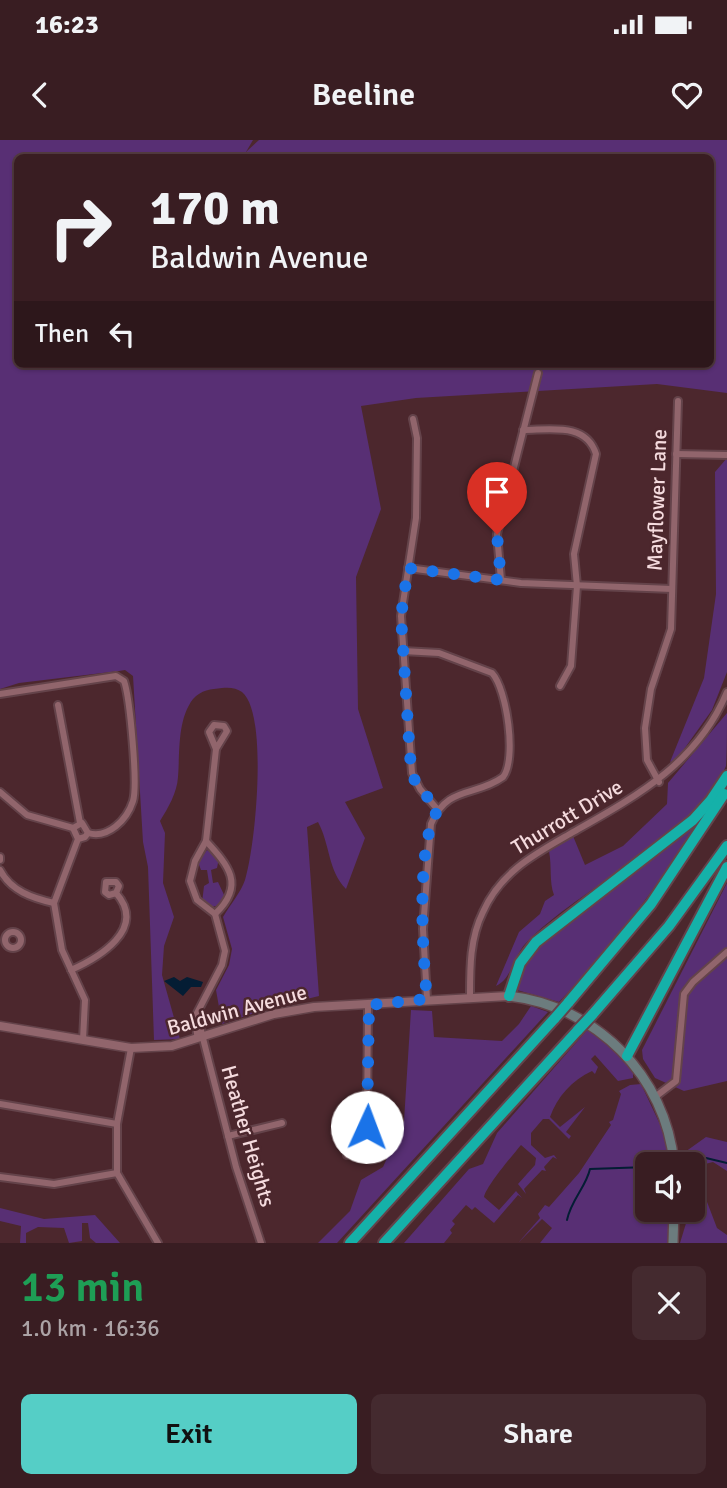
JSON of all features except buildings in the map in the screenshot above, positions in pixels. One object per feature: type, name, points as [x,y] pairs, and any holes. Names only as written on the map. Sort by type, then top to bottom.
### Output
[{"type":"highway","points":[[509,996],[520,963],[539,939],[693,820],[712,800],[727,776]]},
{"type":"highway","points":[[351,1243],[555,1018],[659,894],[727,788]]},
{"type":"highway","points":[[384,1243],[663,934],[727,846]]},
{"type":"highway","points":[[627,1056],[727,867]]},
{"type":"main road","name":"Baldwin Avenue","points":[[509,996],[544,1003],[577,1017],[603,1033],[627,1056],[655,1097],[672,1152]]},
{"type":"main road","points":[[673,1243],[674,1222]]},
{"type":"street","points":[[501,580],[497,534],[538,373]]},
{"type":"street","name":"Mayflower Lane","points":[[408,568],[501,580],[672,589],[678,401]]},
{"type":"street","points":[[413,419],[417,438],[416,518],[401,603],[403,651],[412,773],[420,789],[438,810]]},
{"type":"street","points":[[523,430],[575,431],[587,438],[594,448],[596,466],[575,554],[578,586],[571,666],[560,686]]},
{"type":"street","points":[[676,454],[727,456]]},
{"type":"street","points":[[659,782],[647,760],[646,716],[651,689],[670,636],[672,589]]},
{"type":"street","points":[[403,651],[431,652],[482,667],[497,678],[502,690],[511,749],[508,771],[496,782],[456,795],[438,810],[431,824],[427,847],[423,945],[427,999]]},
{"type":"street","points":[[0,694],[116,676],[124,681],[130,700],[133,801],[111,831],[96,835],[88,833],[78,839],[54,903],[58,936],[85,1000],[83,1040]]},
{"type":"street","name":"Thurrott Drive","points":[[470,995],[475,934],[488,902],[502,881],[531,857],[659,782],[701,738],[727,692]]},
{"type":"street","points":[[58,705],[80,823]]},
{"type":"street","points":[[206,841],[229,866],[232,880],[229,895],[215,914],[199,903],[191,886],[193,868],[206,841],[216,749]]},
{"type":"street","points":[[0,792],[27,815],[73,828],[78,839]]},
{"type":"street","points":[[80,823],[85,825],[88,833]]},
{"type":"street","points":[[73,828],[80,823]]},
{"type":"street","points":[[0,870],[15,888],[35,899],[54,903]]},
{"type":"street","points":[[71,970],[99,957],[118,937],[124,910],[116,893]]},
{"type":"street","name":"Heather Heights","points":[[215,914],[225,946],[224,958],[197,1015],[228,1136],[261,1243]]},
{"type":"street","points":[[0,929],[6,934]]},
{"type":"street","points":[[655,1097],[676,1081],[680,1009],[687,987],[727,952]]},
{"type":"street","name":"Baldwin Avenue","points":[[0,1026],[131,1048],[166,1047],[288,1011],[470,995],[509,996]]},
{"type":"street","points":[[346,1155],[367,1127],[369,1005]]},
{"type":"street","points":[[131,1048],[117,1124],[117,1173],[158,1243]]},
{"type":"street","points":[[0,1104],[117,1124]]},
{"type":"street","points":[[228,1136],[282,1123]]},
{"type":"street","points":[[0,1177],[54,1184],[117,1173]]},
{"type":"shaded area","points":[[0,140],[253,140],[246,152],[259,140],[727,140],[727,393],[657,384],[416,398],[361,406],[381,509],[356,577],[358,709],[383,788],[345,802],[365,838],[346,889],[332,866],[318,822],[307,827],[319,996],[266,1009],[222,1024],[216,990],[229,965],[232,949],[223,917],[245,880],[256,813],[255,726],[250,705],[242,692],[227,688],[203,692],[193,699],[184,717],[177,783],[172,800],[160,821],[165,833],[163,883],[174,917],[164,946],[162,975],[180,1039],[154,1040],[148,867],[143,842],[133,676],[125,670],[19,683],[0,689]]},
{"type":"shaded area","points":[[727,458],[727,672],[712,710],[677,759],[670,762],[704,678],[716,594],[715,472]]},
{"type":"shaded area","points":[[727,713],[726,766],[711,791],[690,815],[664,838],[549,922],[526,943],[506,978],[496,986],[519,932],[540,914],[545,901],[554,895],[549,851],[573,836],[585,865],[623,846],[667,804],[668,783]]},
{"type":"shaded area","points":[[694,823],[695,826],[648,895],[614,940],[559,1002],[517,990],[517,982],[537,947]]},
{"type":"shaded area","points":[[207,850],[219,858],[217,868],[211,870],[213,883],[218,882],[225,897],[216,906],[208,908],[202,903],[204,886],[209,883],[207,870],[201,870],[198,862]]},
{"type":"shaded area","points":[[727,883],[727,1081],[684,1091],[655,1078],[643,1059],[642,1050]]},
{"type":"shaded area","points":[[531,1006],[548,1012],[337,1243],[318,1243],[350,1211],[361,1180],[383,1167],[404,1121],[411,1010],[432,1011],[434,1037],[502,1041],[519,1024]]},
{"type":"shaded area","points":[[588,1029],[616,1051],[633,1071],[633,1078],[618,1081],[595,1055],[591,1059],[598,1067],[595,1074],[592,1071],[572,1084],[561,1096],[550,1117],[560,1127],[585,1107],[566,1132],[571,1136],[569,1139],[549,1119],[543,1119],[531,1133],[531,1145],[545,1158],[554,1155],[557,1159],[553,1157],[544,1167],[546,1171],[542,1170],[524,1189],[526,1194],[518,1184],[535,1165],[536,1158],[521,1145],[484,1197],[499,1210],[516,1191],[522,1198],[518,1195],[494,1223],[475,1207],[472,1210],[466,1205],[452,1221],[455,1224],[450,1230],[452,1233],[444,1243],[404,1243],[469,1169],[483,1164],[497,1133]]},
{"type":"shaded area","points":[[641,1084],[666,1137],[667,1152],[635,1152],[635,1222],[669,1222],[670,1243],[540,1243],[552,1228],[542,1219],[518,1243],[540,1218],[538,1214],[545,1205],[549,1207],[579,1173],[611,1125],[609,1122],[613,1120],[621,1094],[619,1091],[630,1085]]},
{"type":"shaded area","points":[[706,1137],[727,1142],[727,1171],[713,1162],[705,1164],[705,1152],[685,1152]]},
{"type":"shaded area","points":[[705,1197],[717,1228],[727,1235],[727,1243],[680,1243],[686,1222],[705,1222]]},
{"type":"shaded area","points":[[0,1208],[44,1219],[95,1215],[120,1243],[96,1243],[90,1238],[88,1223],[82,1223],[82,1241],[69,1243],[64,1228],[38,1227],[26,1233],[26,1243],[20,1243],[21,1226],[0,1221]]},
{"type":"water","points":[[174,977],[180,981],[187,977],[203,982],[201,987],[191,987],[183,996],[164,981]]},
{"type":"waterway","points":[[705,1158],[727,1163]]},
{"type":"waterway","points":[[567,1220],[590,1169],[635,1167]]},
{"type":"route","points":[[367,1127],[369,1005],[427,999],[423,945],[427,847],[431,824],[438,810],[415,782],[410,757],[401,616],[408,568],[501,580],[497,534]]}]
